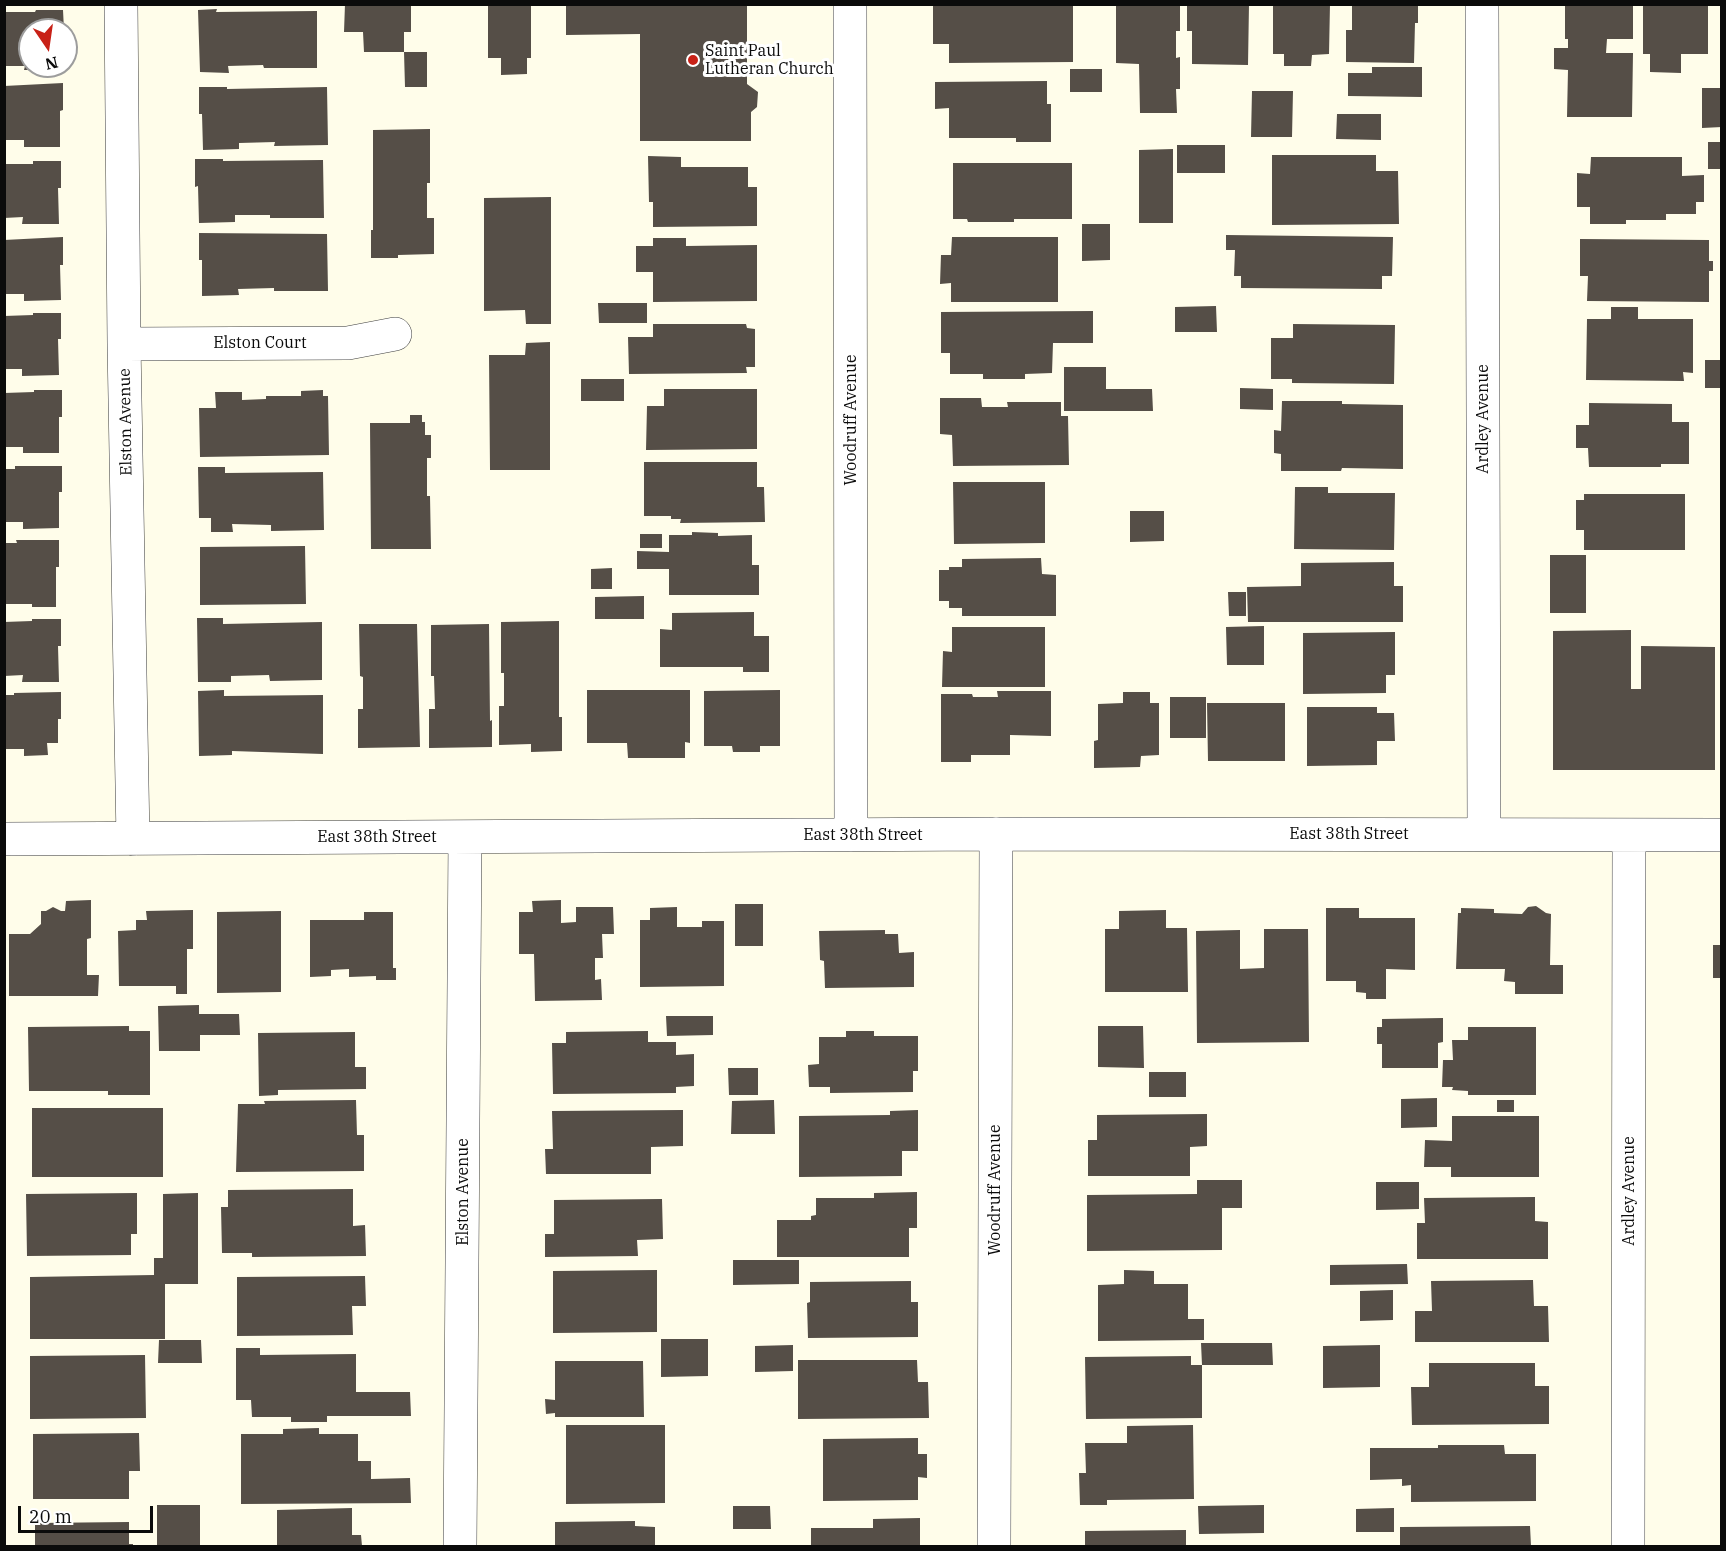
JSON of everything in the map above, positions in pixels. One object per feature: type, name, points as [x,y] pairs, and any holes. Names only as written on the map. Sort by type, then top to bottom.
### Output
[{"type":"street","name":"Elston Avenue","points":[[121,4],[124,344],[133,839]]},
{"type":"street","name":"Woodruff Avenue","points":[[850,4],[851,835]]},
{"type":"street","name":"Ardley Avenue","points":[[1482,4],[1484,834]]},
{"type":"street","name":"Elston Court","points":[[124,344],[348,343],[395,334]]},
{"type":"street","name":"Woodruff Avenue","points":[[994,1546],[996,834]]},
{"type":"street","name":"East 38th Street","points":[[4,839],[996,834],[1722,835]]},
{"type":"street","name":"Ardley Avenue","points":[[1628,1546],[1629,835]]},
{"type":"street","name":"Elston Avenue","points":[[460,1546],[465,837]]},
{"type":"building","points":[[345,4],[411,4],[411,32],[404,32],[404,52],[364,52],[363,32],[344,32]]},
{"type":"building","points":[[488,4],[531,4],[531,58],[527,58],[527,74],[501,75],[501,58],[488,58]]},
{"type":"building","name":"Saint Paul Lutheran Church","points":[[566,4],[747,4],[747,84],[758,92],[757,107],[751,112],[751,141],[640,141],[640,34],[566,35]]},
{"type":"building","points":[[933,4],[1073,4],[1073,62],[949,63],[949,44],[933,44]]},
{"type":"building","points":[[1116,4],[1180,4],[1180,31],[1176,31],[1176,58],[1180,57],[1180,89],[1176,89],[1177,113],[1140,113],[1139,64],[1116,63]]},
{"type":"building","points":[[1187,4],[1249,4],[1248,65],[1192,64],[1192,31],[1187,31]]},
{"type":"building","points":[[1273,4],[1330,4],[1329,54],[1312,55],[1311,66],[1284,66],[1284,54],[1273,54]]},
{"type":"building","points":[[1352,4],[1418,4],[1414,63],[1346,62],[1346,30],[1352,30]]},
{"type":"building","points":[[1565,4],[1633,4],[1633,39],[1607,39],[1606,53],[1633,53],[1632,117],[1567,117],[1568,70],[1554,69],[1554,48],[1568,48],[1568,39],[1565,39]]},
{"type":"building","points":[[1643,4],[1708,4],[1708,54],[1681,54],[1681,73],[1650,72],[1650,54],[1643,54]]},
{"type":"building","points":[[217,9],[216,12],[317,11],[317,68],[228,66],[229,73],[200,72],[198,10]]},
{"type":"building","points":[[36,10],[63,10],[63,18],[18,18],[18,66],[4,66],[4,12],[35,12]]},
{"type":"building","points":[[404,52],[427,52],[427,87],[405,87]]},
{"type":"building","points":[[1372,67],[1422,67],[1422,97],[1348,96],[1348,73],[1372,73]]},
{"type":"building","points":[[1070,69],[1102,69],[1102,92],[1070,92]]},
{"type":"building","points":[[1047,81],[1047,104],[1051,104],[1051,142],[1016,142],[1016,138],[949,138],[949,108],[935,109],[935,82]]},
{"type":"building","points":[[63,83],[60,147],[24,147],[24,140],[4,140],[4,86]]},
{"type":"building","points":[[199,87],[227,87],[227,89],[327,87],[328,145],[274,146],[275,142],[239,143],[239,149],[203,150]]},
{"type":"building","points":[[1702,88],[1722,88],[1722,127],[1702,128]]},
{"type":"building","points":[[1252,91],[1293,91],[1292,137],[1251,137]]},
{"type":"building","points":[[1337,114],[1381,114],[1381,140],[1336,139]]},
{"type":"building","points":[[430,129],[430,183],[427,183],[427,218],[434,218],[434,254],[371,258],[373,130]]},
{"type":"building","points":[[1708,142],[1722,142],[1722,169],[1708,169]]},
{"type":"building","points":[[1177,145],[1225,145],[1225,173],[1177,173]]},
{"type":"building","points":[[1173,149],[1173,223],[1139,223],[1139,150]]},
{"type":"building","points":[[1272,155],[1376,155],[1376,171],[1398,171],[1399,224],[1272,225]]},
{"type":"building","points":[[648,156],[681,157],[681,167],[748,167],[748,187],[757,187],[757,226],[653,227],[653,202],[649,202]]},
{"type":"building","points":[[1591,157],[1682,157],[1682,176],[1704,175],[1704,202],[1696,202],[1696,214],[1666,214],[1666,220],[1626,220],[1626,224],[1590,224],[1590,207],[1577,207],[1577,173],[1590,174]]},
{"type":"building","points":[[195,159],[323,160],[324,218],[270,218],[270,215],[235,215],[235,222],[199,223]]},
{"type":"building","points":[[33,161],[61,161],[61,188],[58,188],[59,224],[22,224],[23,217],[4,218],[4,164],[33,164]]},
{"type":"building","points":[[953,163],[1072,163],[1072,219],[968,222],[967,219],[953,219]]},
{"type":"building","points":[[551,197],[551,324],[526,324],[525,310],[484,311],[484,198]]},
{"type":"building","points":[[1082,224],[1110,224],[1110,260],[1082,261]]},
{"type":"building","points":[[199,233],[327,234],[328,291],[238,289],[239,295],[202,296]]},
{"type":"building","points":[[1226,235],[1393,237],[1392,276],[1382,276],[1382,289],[1241,288],[1241,276],[1234,276],[1235,250],[1226,250]]},
{"type":"building","points":[[63,237],[63,265],[60,265],[61,300],[24,301],[24,294],[4,294],[4,240]]},
{"type":"building","points":[[952,237],[1058,237],[1058,302],[951,302],[951,283],[940,284],[941,255],[951,255]]},
{"type":"building","points":[[653,238],[686,238],[686,246],[757,245],[757,301],[653,302],[653,272],[636,272],[636,246],[653,246]]},
{"type":"building","points":[[1580,239],[1709,240],[1709,261],[1713,261],[1713,271],[1709,271],[1709,302],[1587,301],[1588,276],[1580,276]]},
{"type":"building","points":[[598,303],[647,303],[647,323],[599,323]]},
{"type":"building","points":[[1216,306],[1217,332],[1175,332],[1175,307]]},
{"type":"building","points":[[1611,307],[1638,307],[1638,319],[1693,319],[1693,373],[1683,372],[1684,381],[1586,380],[1587,319],[1611,319]]},
{"type":"building","points":[[1093,311],[1093,343],[1053,343],[1052,373],[1025,374],[1025,379],[983,379],[983,374],[950,374],[950,353],[941,353],[941,312]]},
{"type":"building","points":[[33,313],[61,313],[61,339],[58,339],[59,375],[22,376],[22,369],[4,369],[4,316],[33,315]]},
{"type":"building","points":[[653,324],[746,324],[747,328],[755,329],[755,367],[746,367],[747,373],[629,374],[628,337],[653,337]]},
{"type":"building","points":[[1293,324],[1395,325],[1394,384],[1292,383],[1292,379],[1271,379],[1271,338],[1293,338]]},
{"type":"building","points":[[550,342],[550,470],[490,470],[489,355],[525,355],[526,343]]},
{"type":"building","points":[[1705,360],[1722,360],[1722,388],[1705,388]]},
{"type":"building","points":[[1064,367],[1106,367],[1106,389],[1152,389],[1153,411],[1064,411]]},
{"type":"building","points":[[581,379],[624,379],[624,401],[581,401]]},
{"type":"building","points":[[1240,388],[1273,389],[1273,410],[1240,409]]},
{"type":"building","points":[[664,389],[757,389],[757,449],[646,450],[647,406],[664,406]]},
{"type":"building","points":[[34,390],[62,390],[59,453],[23,453],[23,447],[4,447],[4,393],[34,392]]},
{"type":"building","points":[[323,390],[323,396],[328,396],[329,455],[200,457],[199,408],[216,408],[215,392],[242,392],[242,400],[266,399],[266,396],[301,396],[301,391]]},
{"type":"building","points":[[940,398],[981,398],[982,407],[1008,407],[1007,402],[1061,402],[1061,416],[1068,416],[1069,465],[953,466],[952,435],[940,434]]},
{"type":"building","points":[[1282,401],[1342,401],[1342,404],[1403,405],[1403,469],[1342,468],[1341,471],[1281,471],[1281,454],[1274,453],[1274,430],[1281,431]]},
{"type":"building","points":[[1589,403],[1672,404],[1672,422],[1689,422],[1689,464],[1661,464],[1661,467],[1589,467],[1588,448],[1576,448],[1576,425],[1589,425]]},
{"type":"building","points":[[410,415],[422,415],[422,422],[425,422],[425,435],[431,435],[431,458],[427,458],[427,496],[430,496],[431,549],[371,549],[370,423],[410,423]]},
{"type":"building","points":[[644,462],[757,462],[757,487],[764,487],[765,522],[680,523],[681,519],[671,519],[671,516],[644,516]]},
{"type":"building","points":[[15,466],[62,466],[59,528],[23,529],[23,522],[4,522],[4,469],[15,469]]},
{"type":"building","points":[[198,467],[225,467],[225,473],[323,472],[324,530],[271,531],[271,525],[232,524],[233,532],[211,532],[211,518],[199,518]]},
{"type":"building","points":[[953,482],[1045,482],[1045,543],[954,544]]},
{"type":"building","points":[[1295,487],[1328,487],[1328,493],[1395,493],[1394,550],[1294,549]]},
{"type":"building","points":[[1584,494],[1685,494],[1685,550],[1584,550],[1584,530],[1576,530],[1576,500],[1584,500]]},
{"type":"building","points":[[1130,511],[1164,511],[1164,541],[1130,542]]},
{"type":"building","points":[[692,532],[718,533],[718,536],[752,535],[752,565],[759,565],[759,595],[669,595],[669,569],[637,569],[637,551],[669,552],[669,535],[692,535]]},
{"type":"building","points":[[640,534],[662,534],[662,548],[640,548]]},
{"type":"building","points":[[16,540],[59,540],[56,607],[4,604],[4,543],[17,543]]},
{"type":"building","points":[[305,546],[306,604],[200,605],[200,547]]},
{"type":"building","points":[[1550,555],[1586,555],[1586,613],[1550,613]]},
{"type":"building","points":[[1041,558],[1042,574],[1056,575],[1056,616],[962,616],[962,608],[949,608],[949,601],[939,601],[939,570],[962,567],[962,559]]},
{"type":"building","points":[[1394,562],[1394,586],[1403,586],[1403,622],[1248,622],[1247,587],[1301,586],[1301,563]]},
{"type":"building","points":[[612,568],[612,589],[591,589],[591,569]]},
{"type":"building","points":[[1228,592],[1246,592],[1246,616],[1229,616]]},
{"type":"building","points":[[644,596],[644,619],[595,619],[595,597]]},
{"type":"building","points":[[754,612],[754,636],[769,636],[769,672],[743,672],[743,667],[660,667],[660,629],[672,630],[672,613]]},
{"type":"building","points":[[197,618],[223,618],[223,624],[322,622],[322,680],[270,681],[269,675],[231,676],[231,682],[198,682]]},
{"type":"building","points":[[32,619],[61,619],[61,646],[58,646],[59,682],[22,682],[23,675],[4,676],[4,622],[32,621]]},
{"type":"building","points":[[559,621],[559,717],[562,717],[562,751],[531,752],[531,744],[499,745],[499,706],[504,706],[504,673],[501,673],[501,622]]},
{"type":"building","points":[[359,624],[417,624],[420,747],[358,748],[358,709],[363,709]]},
{"type":"building","points":[[489,624],[492,747],[429,748],[429,709],[435,709],[434,676],[431,676],[431,625]]},
{"type":"building","points":[[1264,626],[1264,665],[1227,665],[1226,627]]},
{"type":"building","points":[[952,627],[1045,627],[1045,687],[942,687],[943,651],[952,652]]},
{"type":"building","points":[[1631,630],[1631,689],[1641,689],[1641,646],[1715,647],[1715,770],[1553,770],[1553,631]]},
{"type":"building","points":[[1395,632],[1395,675],[1386,675],[1386,693],[1303,694],[1303,633]]},
{"type":"building","points":[[224,690],[224,696],[323,695],[323,754],[232,751],[232,755],[199,756],[198,691]]},
{"type":"building","points":[[587,690],[690,690],[690,743],[685,742],[685,758],[628,758],[627,743],[587,743]]},
{"type":"building","points":[[780,690],[780,746],[760,746],[760,752],[733,752],[732,746],[704,746],[704,691]]},
{"type":"building","points":[[997,691],[1051,691],[1051,736],[1010,735],[1010,755],[971,755],[971,762],[941,762],[941,694],[998,697]]},
{"type":"building","points":[[61,692],[58,743],[47,743],[48,755],[24,756],[24,749],[4,749],[4,695]]},
{"type":"building","points":[[1123,692],[1150,692],[1150,703],[1159,703],[1159,755],[1141,756],[1140,767],[1094,768],[1094,741],[1098,740],[1098,704],[1123,703]]},
{"type":"building","points":[[1170,697],[1206,697],[1206,738],[1170,738]]},
{"type":"building","points":[[1207,703],[1285,703],[1285,761],[1208,761]]},
{"type":"building","points":[[1307,707],[1377,707],[1377,713],[1394,713],[1395,741],[1377,741],[1377,765],[1307,766]]},
{"type":"building","points":[[91,900],[91,938],[87,939],[87,975],[99,975],[98,996],[9,996],[9,934],[30,934],[41,924],[41,911],[53,907],[65,911],[66,901]]},
{"type":"building","points":[[561,900],[561,923],[576,922],[576,907],[613,907],[614,934],[602,934],[603,958],[595,958],[595,980],[601,979],[602,1000],[535,1001],[534,954],[519,954],[519,912],[533,912],[532,901]]},
{"type":"building","points":[[735,904],[763,904],[763,946],[735,946]]},
{"type":"building","points":[[1536,906],[1551,914],[1550,965],[1563,965],[1563,994],[1515,994],[1515,982],[1504,981],[1505,969],[1456,969],[1458,913],[1461,913],[1461,908],[1494,909],[1494,913],[1522,914],[1528,907]]},
{"type":"building","points":[[677,907],[677,927],[702,927],[702,921],[724,921],[724,986],[640,987],[640,920],[650,920],[650,908]]},
{"type":"building","points":[[1326,908],[1359,908],[1359,918],[1415,918],[1415,970],[1386,969],[1386,999],[1366,999],[1366,993],[1356,992],[1356,981],[1326,981]]},
{"type":"building","points":[[193,910],[193,949],[187,949],[187,994],[176,994],[176,986],[119,986],[118,931],[136,930],[136,920],[147,920],[146,911]]},
{"type":"building","points":[[1166,910],[1166,928],[1187,928],[1188,992],[1105,992],[1105,929],[1119,929],[1119,911]]},
{"type":"building","points":[[281,911],[281,992],[217,993],[217,912]]},
{"type":"building","points":[[364,912],[393,912],[393,968],[396,968],[396,980],[376,980],[376,976],[349,977],[349,969],[331,970],[331,976],[310,977],[310,920],[364,920]]},
{"type":"building","points":[[1264,929],[1308,929],[1309,1042],[1197,1043],[1196,931],[1240,930],[1240,969],[1264,968]]},
{"type":"building","points":[[885,930],[885,934],[898,934],[899,953],[914,952],[914,987],[825,988],[824,961],[820,960],[819,931]]},
{"type":"building","points":[[1713,945],[1722,945],[1722,978],[1713,978]]},
{"type":"building","points":[[199,1005],[199,1014],[239,1014],[240,1035],[200,1035],[200,1051],[159,1051],[158,1006]]},
{"type":"building","points":[[666,1016],[713,1016],[713,1035],[667,1036]]},
{"type":"building","points":[[1443,1018],[1443,1042],[1438,1043],[1438,1068],[1382,1068],[1382,1044],[1377,1044],[1377,1027],[1382,1027],[1382,1019]]},
{"type":"building","points":[[129,1026],[129,1031],[150,1031],[150,1095],[108,1095],[108,1091],[29,1091],[28,1027]]},
{"type":"building","points":[[1098,1026],[1143,1026],[1144,1068],[1098,1067]]},
{"type":"building","points":[[1468,1027],[1536,1027],[1536,1095],[1468,1095],[1468,1091],[1442,1087],[1443,1060],[1453,1060],[1452,1040],[1468,1040]]},
{"type":"building","points":[[648,1031],[648,1042],[676,1042],[676,1055],[694,1054],[694,1086],[676,1087],[676,1093],[553,1094],[552,1043],[566,1043],[566,1032]]},
{"type":"building","points":[[846,1031],[874,1031],[874,1036],[918,1036],[918,1071],[913,1071],[913,1092],[830,1093],[830,1087],[809,1087],[808,1065],[819,1064],[819,1037],[846,1037]]},
{"type":"building","points":[[355,1032],[355,1067],[366,1067],[366,1089],[278,1090],[278,1095],[259,1096],[258,1033]]},
{"type":"building","points":[[728,1068],[758,1068],[758,1095],[729,1095]]},
{"type":"building","points":[[1149,1072],[1186,1072],[1186,1097],[1149,1097]]},
{"type":"building","points":[[1437,1098],[1437,1127],[1401,1128],[1401,1099]]},
{"type":"building","points":[[356,1100],[357,1135],[364,1135],[364,1171],[236,1172],[238,1104],[265,1104],[264,1101]]},
{"type":"building","points":[[774,1100],[775,1134],[731,1134],[732,1101]]},
{"type":"building","points":[[1497,1100],[1514,1100],[1514,1112],[1497,1112]]},
{"type":"building","points":[[32,1108],[163,1108],[163,1177],[32,1177]]},
{"type":"building","points":[[683,1110],[683,1146],[651,1147],[651,1174],[546,1174],[545,1149],[553,1149],[552,1111]]},
{"type":"building","points":[[918,1110],[918,1151],[902,1151],[902,1176],[799,1177],[799,1116],[890,1115],[890,1111]]},
{"type":"building","points":[[1207,1114],[1207,1146],[1190,1147],[1190,1176],[1088,1176],[1088,1140],[1097,1140],[1097,1115]]},
{"type":"building","points":[[1452,1116],[1539,1116],[1539,1177],[1451,1177],[1451,1167],[1424,1167],[1425,1140],[1452,1141]]},
{"type":"building","points":[[1197,1180],[1242,1180],[1242,1208],[1222,1208],[1222,1250],[1087,1251],[1087,1195],[1197,1194]]},
{"type":"building","points":[[1376,1182],[1419,1182],[1419,1209],[1376,1210]]},
{"type":"building","points":[[353,1189],[353,1226],[365,1225],[366,1256],[252,1257],[252,1253],[222,1253],[221,1207],[228,1207],[228,1190]]},
{"type":"building","points":[[917,1192],[917,1228],[909,1228],[909,1257],[777,1257],[777,1220],[811,1220],[811,1216],[816,1215],[816,1198],[874,1198],[874,1193]]},
{"type":"building","points":[[137,1193],[137,1234],[131,1234],[131,1255],[27,1256],[26,1194]]},
{"type":"building","points":[[198,1193],[198,1284],[165,1284],[165,1339],[30,1339],[30,1277],[154,1275],[154,1258],[163,1258],[163,1194]]},
{"type":"building","points":[[1535,1197],[1535,1221],[1548,1222],[1548,1259],[1417,1259],[1417,1223],[1425,1223],[1424,1198]]},
{"type":"building","points":[[662,1199],[663,1239],[637,1240],[638,1256],[545,1257],[545,1234],[554,1234],[554,1200]]},
{"type":"building","points":[[733,1260],[799,1260],[799,1284],[733,1285]]},
{"type":"building","points":[[1407,1264],[1408,1284],[1330,1285],[1330,1265]]},
{"type":"building","points":[[657,1270],[657,1332],[553,1333],[553,1271]]},
{"type":"building","points":[[1124,1270],[1154,1271],[1154,1284],[1188,1284],[1188,1319],[1204,1319],[1204,1340],[1098,1341],[1098,1285],[1124,1284]]},
{"type":"building","points":[[365,1276],[366,1306],[352,1306],[353,1335],[237,1336],[237,1277]]},
{"type":"building","points":[[1533,1280],[1534,1306],[1548,1306],[1549,1342],[1415,1342],[1415,1311],[1432,1311],[1431,1281]]},
{"type":"building","points":[[911,1281],[911,1302],[918,1302],[918,1337],[808,1338],[807,1303],[810,1302],[810,1282]]},
{"type":"building","points":[[1393,1290],[1393,1320],[1360,1321],[1360,1291]]},
{"type":"building","points":[[661,1339],[708,1339],[708,1376],[661,1377]]},
{"type":"building","points":[[159,1340],[201,1340],[202,1363],[158,1363]]},
{"type":"building","points":[[1201,1343],[1272,1343],[1273,1365],[1202,1365]]},
{"type":"building","points":[[793,1345],[793,1371],[755,1372],[755,1346]]},
{"type":"building","points":[[1380,1345],[1380,1387],[1323,1388],[1323,1346]]},
{"type":"building","points":[[236,1348],[260,1348],[260,1355],[356,1354],[356,1392],[410,1392],[411,1416],[327,1416],[327,1422],[291,1422],[291,1417],[252,1417],[251,1400],[236,1400]]},
{"type":"building","points":[[145,1355],[146,1418],[30,1419],[30,1356]]},
{"type":"building","points":[[1191,1356],[1191,1365],[1202,1365],[1202,1418],[1086,1419],[1085,1357]]},
{"type":"building","points":[[798,1360],[917,1360],[918,1382],[928,1382],[929,1418],[798,1419]]},
{"type":"building","points":[[555,1361],[643,1361],[644,1417],[555,1417],[555,1413],[546,1414],[545,1399],[555,1400]]},
{"type":"building","points":[[1429,1363],[1535,1363],[1535,1386],[1549,1386],[1549,1424],[1412,1425],[1411,1387],[1429,1387]]},
{"type":"building","points":[[566,1425],[665,1425],[665,1503],[566,1504]]},
{"type":"building","points":[[1193,1425],[1194,1499],[1107,1500],[1107,1505],[1080,1505],[1079,1473],[1086,1473],[1085,1443],[1127,1443],[1127,1426]]},
{"type":"building","points":[[319,1428],[319,1434],[358,1434],[358,1461],[371,1461],[371,1479],[410,1478],[411,1503],[241,1504],[241,1434],[283,1434],[283,1429]]},
{"type":"building","points":[[139,1433],[140,1471],[129,1471],[129,1499],[33,1499],[33,1434]]},
{"type":"building","points":[[918,1438],[918,1454],[927,1454],[927,1478],[918,1477],[918,1500],[823,1501],[823,1439]]},
{"type":"building","points":[[1438,1445],[1504,1445],[1505,1454],[1536,1454],[1536,1501],[1411,1502],[1411,1485],[1402,1486],[1402,1479],[1370,1480],[1370,1448],[1438,1448]]},
{"type":"building","points":[[157,1505],[200,1505],[200,1545],[157,1546]]},
{"type":"building","points":[[1264,1505],[1264,1533],[1199,1534],[1198,1506]]},
{"type":"building","points":[[733,1506],[770,1506],[771,1529],[733,1529]]},
{"type":"building","points":[[352,1508],[352,1535],[361,1535],[362,1546],[277,1546],[277,1510]]},
{"type":"building","points":[[1394,1508],[1394,1532],[1356,1532],[1356,1509]]},
{"type":"building","points":[[920,1518],[920,1546],[811,1546],[811,1528],[873,1528],[873,1519]]},
{"type":"building","points":[[635,1521],[635,1526],[655,1527],[655,1546],[555,1546],[555,1522]]},
{"type":"building","points":[[129,1522],[129,1544],[133,1546],[35,1546],[35,1523]]},
{"type":"building","points":[[1530,1526],[1531,1546],[1400,1546],[1400,1527]]},
{"type":"building","points":[[1186,1530],[1186,1546],[1085,1546],[1085,1531]]},
{"type":"place","name":"Saint Paul Lutheran Church","points":[[693,60]]}]
